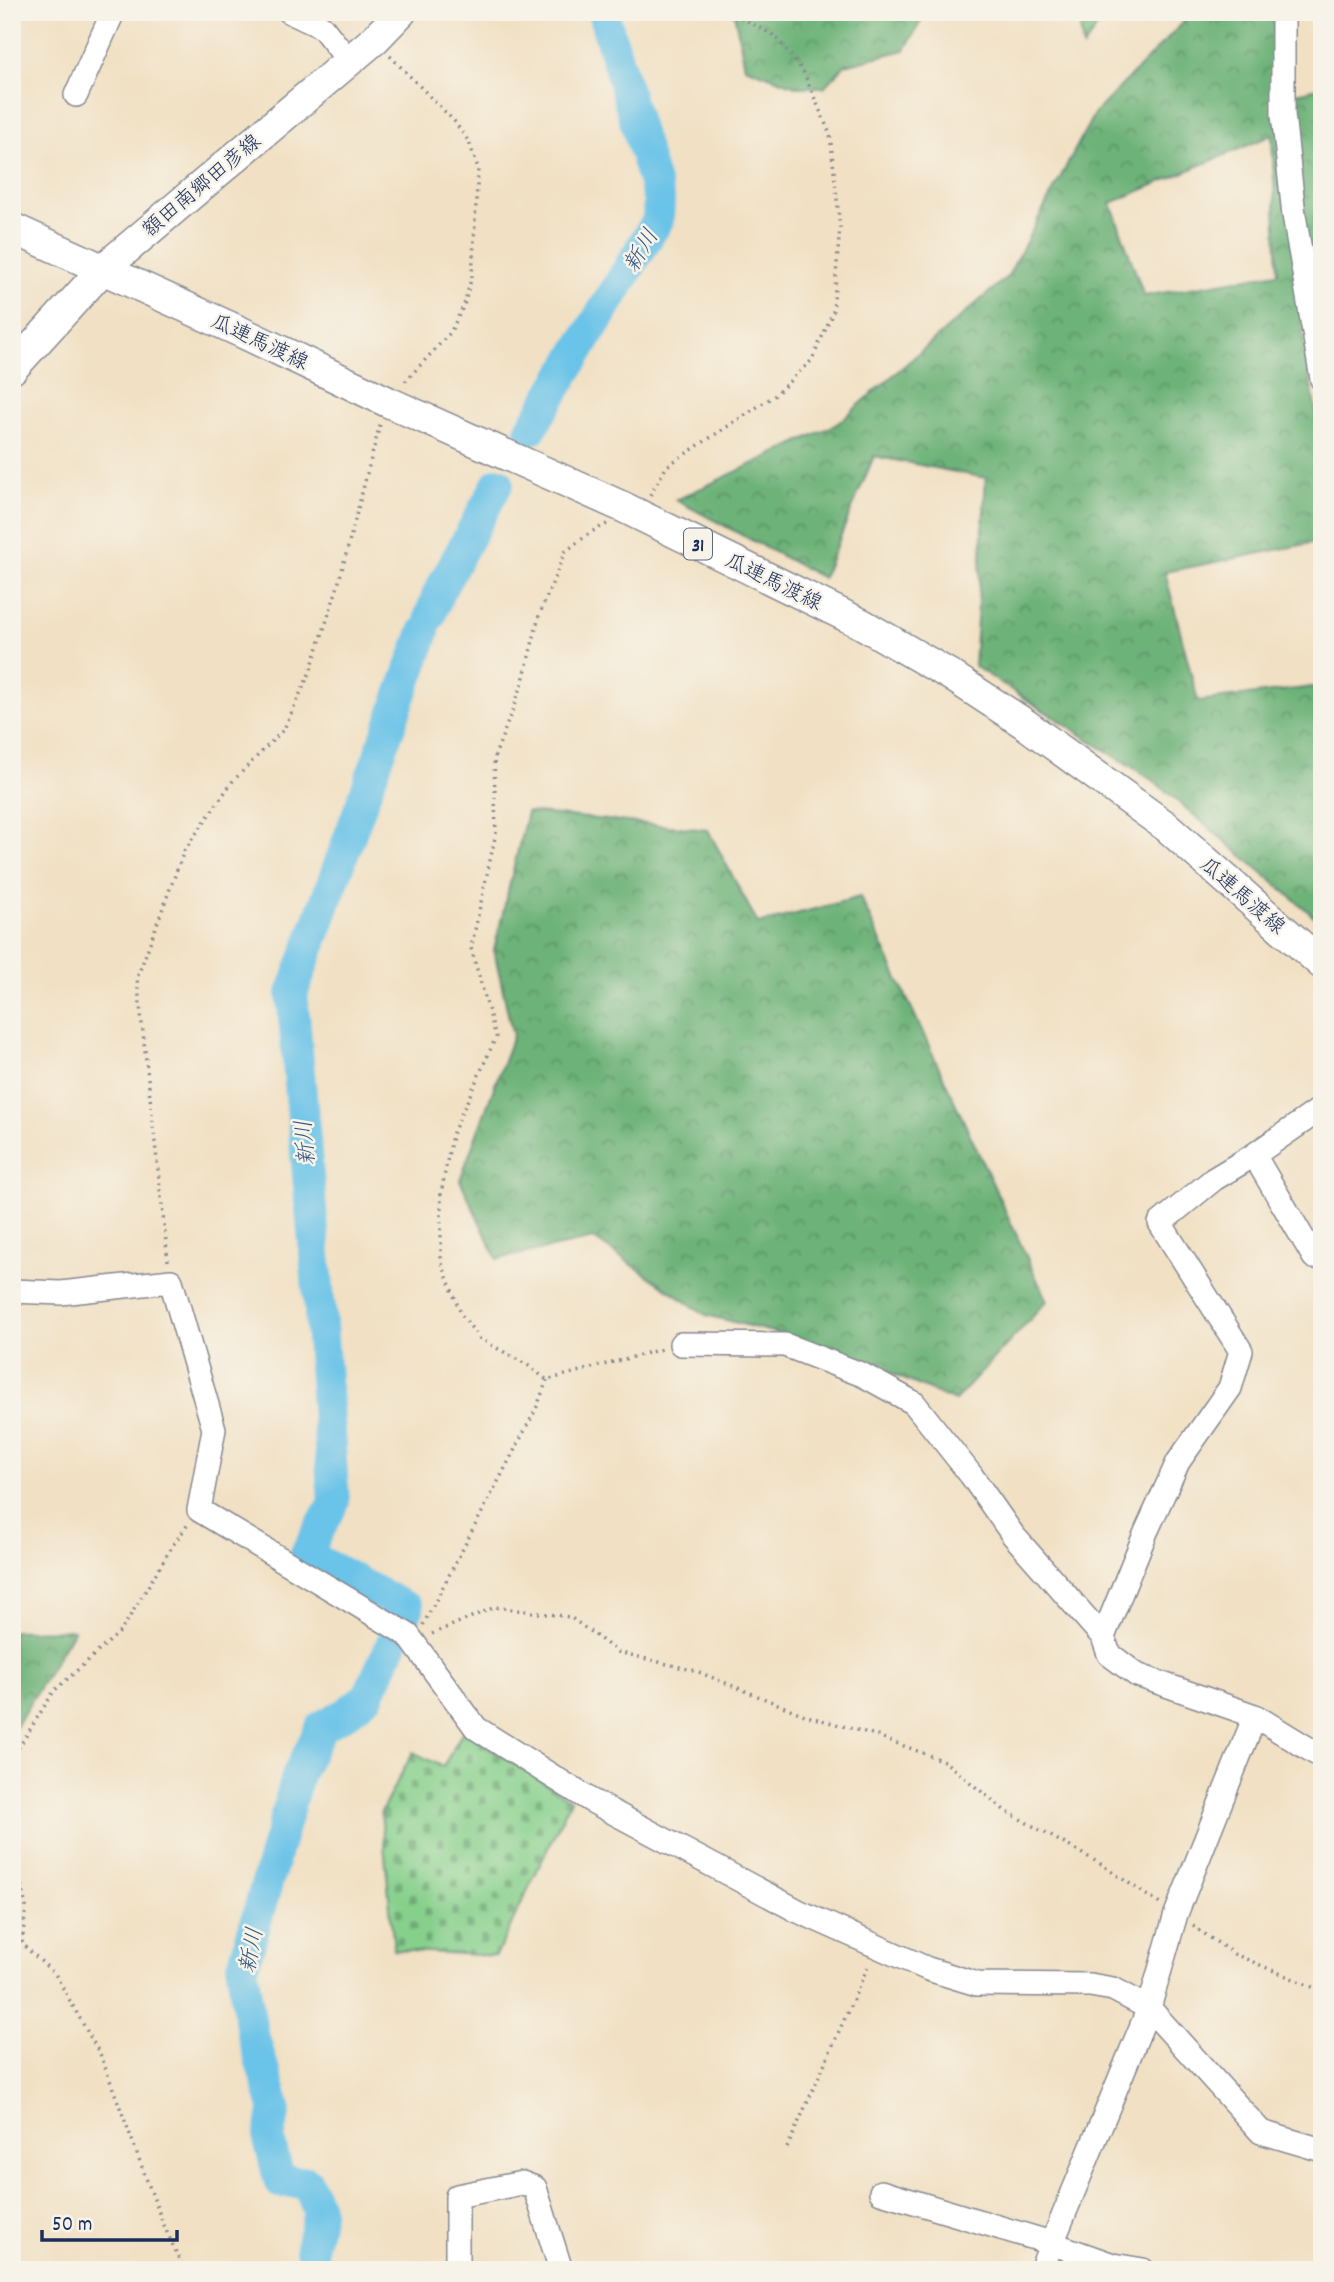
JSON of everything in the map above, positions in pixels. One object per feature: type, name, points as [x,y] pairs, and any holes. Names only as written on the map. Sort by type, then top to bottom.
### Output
[{"type":"main road","name":"額田南郷田彦線","points":[[12,369],[103,269],[374,40],[401,12]]},
{"type":"main road","name":"瓜連馬渡線","points":[[12,228],[631,511],[862,624],[952,676],[1025,724],[1167,827],[1322,964]]},
{"type":"street","points":[[76,94],[113,12]]},
{"type":"street","points":[[290,12],[322,27],[348,60]]},
{"type":"street","points":[[1283,12],[1283,114],[1291,190],[1322,379]]},
{"type":"street","points":[[1103,1637],[1178,1462],[1230,1388],[1241,1351],[1160,1223],[1214,1179],[1322,1108]]},
{"type":"street","points":[[1254,1154],[1314,1257]]},
{"type":"street","points":[[12,1291],[61,1293],[171,1281],[214,1429],[199,1510],[408,1635],[476,1728],[603,1806],[798,1911],[928,1969],[977,1983],[1090,1985],[1113,1989],[1149,2008],[1261,2132],[1322,2150]]},
{"type":"street","points":[[681,1344],[785,1345],[863,1375],[914,1403],[971,1475],[1013,1535],[1103,1637],[1109,1654],[1137,1675],[1255,1716],[1322,1757]]},
{"type":"street","points":[[1041,2270],[1149,2008],[1176,1914],[1255,1716]]},
{"type":"street","points":[[457,2270],[457,2196],[522,2183],[535,2188],[561,2270]]},
{"type":"street","points":[[881,2192],[1113,2264],[1143,2270]]},
{"type":"path","points":[[547,1380],[529,1366],[479,1338],[461,1314],[441,1261],[441,1194],[452,1135],[496,1037],[471,948],[496,833],[494,758],[522,684],[539,616],[565,552],[591,532],[631,511],[667,466],[774,396],[812,360],[833,312],[840,227],[830,134],[803,71],[775,36],[731,12]]},
{"type":"path","points":[[171,1281],[137,978],[184,852],[232,782],[284,729],[310,672],[337,589],[369,458],[388,402],[450,333],[464,305],[472,276],[478,168],[469,142],[454,121],[374,40]]},
{"type":"path","points":[[547,1380],[681,1344]]},
{"type":"path","points":[[414,1642],[536,1409],[547,1380]]},
{"type":"path","points":[[12,1768],[13,1755],[54,1691],[121,1631],[173,1545],[199,1510]]},
{"type":"path","points":[[414,1642],[495,1607],[570,1617],[618,1652],[696,1671],[807,1716],[872,1734],[944,1761],[1004,1810],[1099,1863],[1234,1954],[1322,1991]]},
{"type":"path","points":[[12,1809],[18,1868],[26,1907],[22,1944],[55,1974],[101,2056],[162,2221],[184,2270]]},
{"type":"path","points":[[787,2148],[877,1946]]},
{"type":"green space","points":[[734,12],[926,12],[905,50],[845,65],[824,87],[798,87],[745,67]]},
{"type":"green space","points":[[1078,12],[1107,12],[1083,48]]},
{"type":"green space","points":[[1193,12],[1273,12],[1279,97],[1322,87],[1322,332],[1302,332],[1322,446],[1322,541],[1165,572],[1198,701],[1322,686],[1322,923],[1155,782],[974,666],[986,478],[874,456],[823,578],[676,500],[837,424],[1008,276],[1094,114]],"holes":[[[1272,135],[1278,273],[1144,296],[1111,203]]]},
{"type":"green space","points":[[527,812],[708,830],[758,924],[860,897],[1047,1301],[955,1401],[827,1346],[706,1315],[594,1239],[497,1259],[460,1180],[513,1036],[494,950]]},
{"type":"green space","points":[[74,1630],[12,1733],[12,1631]]},
{"type":"green space","points":[[463,1731],[571,1800],[496,1956],[394,1950],[381,1812],[413,1752],[443,1767]]},
{"type":"waterway","name":"新川","points":[[531,429],[658,220],[659,200],[603,12]]},
{"type":"waterway","name":"新川","points":[[430,616],[438,594],[498,483]]},
{"type":"waterway","name":"新川","points":[[408,1609],[306,1554],[334,1502],[292,994],[424,632]]},
{"type":"waterway","name":"新川","points":[[314,2270],[311,2248],[319,2212],[307,2182],[280,2182],[269,2140],[275,2107],[252,2032],[242,1970],[298,1774],[322,1726],[345,1714],[368,1696],[395,1636]]}]
